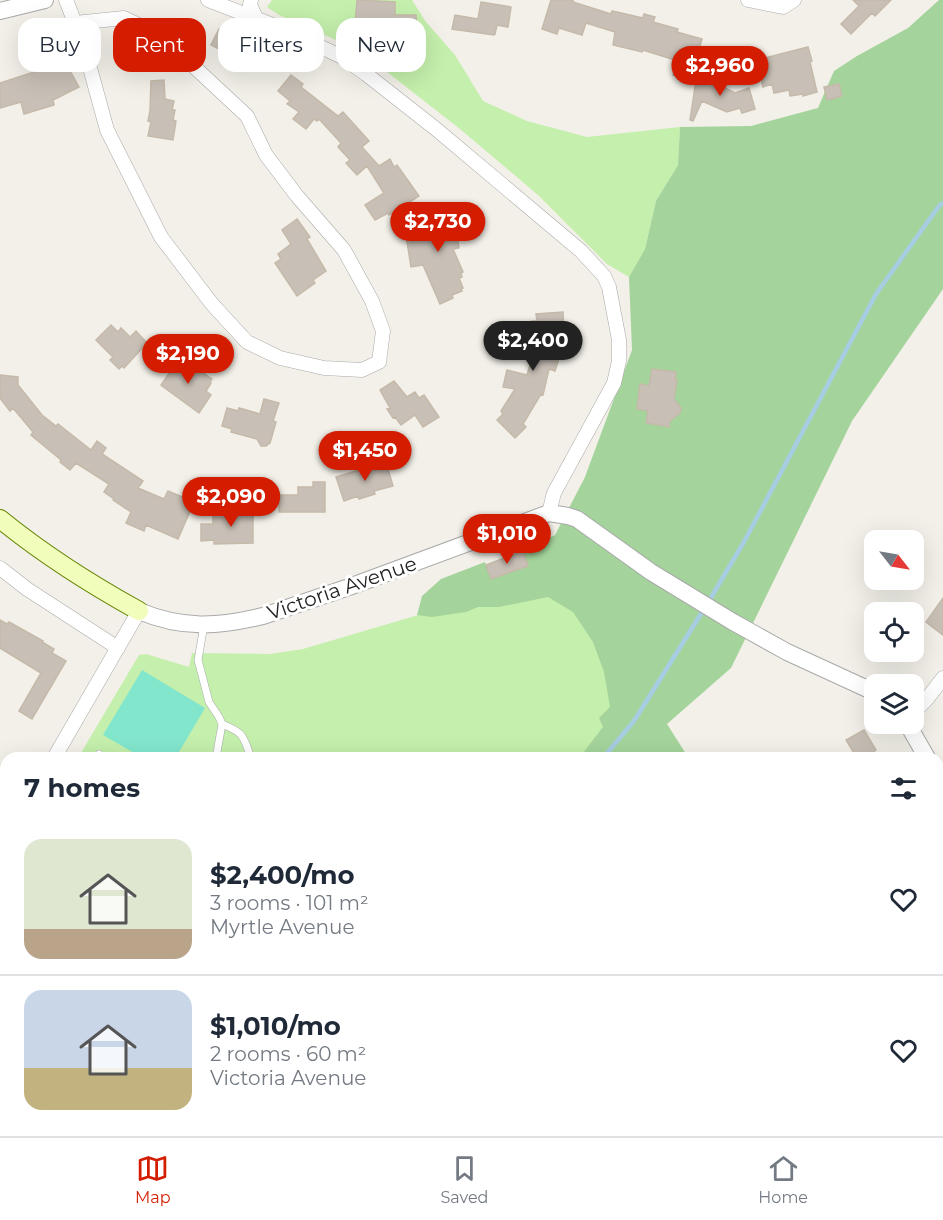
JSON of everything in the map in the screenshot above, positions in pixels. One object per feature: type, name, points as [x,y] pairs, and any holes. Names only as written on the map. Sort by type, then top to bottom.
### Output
[{"type":"main road","name":"Victoria Avenue","points":[[0,519],[51,557],[139,611]]},
{"type":"street","points":[[0,11],[45,0]]},
{"type":"street","points":[[66,0],[73,18]]},
{"type":"street","points":[[208,0],[255,18]]},
{"type":"street","points":[[251,0],[250,4],[255,18]]},
{"type":"street","points":[[748,0],[783,7],[794,0]]},
{"type":"street","points":[[124,18],[160,35],[247,116],[266,155],[297,196],[344,250],[372,301],[383,331],[379,362],[362,370],[352,370],[324,368],[280,358],[247,342],[212,304],[161,237],[107,130],[75,23],[124,18]]},
{"type":"street","points":[[324,49],[342,57],[366,74],[445,137],[581,251],[604,276],[609,287],[620,340],[619,361],[614,383],[554,493],[549,513],[577,519],[651,572],[733,622],[787,651],[864,687]]},
{"type":"street","name":"Victoria Avenue","points":[[139,611],[169,621],[204,625],[228,624],[263,616],[549,513]]},
{"type":"street","points":[[0,568],[27,589],[118,648]]},
{"type":"street","points":[[57,752],[139,611]]},
{"type":"street","points":[[924,702],[943,678]]},
{"type":"street","points":[[913,734],[924,752]]},
{"type":"lane","points":[[204,625],[198,660],[209,702],[222,724],[217,752]]},
{"type":"lane","points":[[222,724],[239,731],[249,752]]},
{"type":"green space","points":[[272,0],[412,0],[423,18],[336,18],[336,40],[324,35],[324,18],[286,18],[267,7]]},
{"type":"green space","points":[[939,0],[943,0],[943,289],[852,421],[731,668],[667,724],[685,752],[584,752],[603,727],[599,718],[610,707],[604,672],[593,642],[573,612],[548,597],[499,607],[478,607],[466,612],[432,617],[417,615],[422,596],[441,579],[485,562],[491,579],[528,566],[523,551],[555,535],[585,477],[632,350],[629,277],[645,249],[656,201],[678,165],[680,127],[751,126],[818,108],[834,71],[908,28]]},
{"type":"green space","points":[[426,22],[455,55],[483,101],[527,121],[587,137],[680,127],[678,165],[656,201],[645,249],[629,277],[607,264],[538,195],[460,129],[387,72],[426,72]]},
{"type":"green space","points":[[591,564],[636,752],[82,752],[139,655],[146,654],[189,667],[192,653],[270,654],[303,649]]},
{"type":"green space","points":[[142,670],[205,708],[179,752],[132,752],[103,735]]},
{"type":"building","points":[[357,0],[395,2],[395,15],[416,15],[416,18],[356,18]]},
{"type":"building","points":[[551,0],[573,0],[573,2],[611,14],[612,11],[643,18],[644,14],[655,17],[653,22],[702,39],[689,80],[673,75],[678,61],[643,50],[642,52],[613,45],[615,32],[586,23],[582,35],[559,28],[557,34],[542,29]]},
{"type":"building","points":[[853,0],[891,0],[875,16],[872,13],[851,34],[841,24],[859,6]]},
{"type":"building","points":[[481,2],[511,7],[508,27],[497,25],[494,35],[452,29],[455,15],[478,19]]},
{"type":"building","points":[[218,31],[218,48],[211,45]]},
{"type":"building","points":[[808,47],[817,92],[803,96],[803,94],[790,96],[789,90],[774,93],[772,84],[763,87],[757,60]]},
{"type":"building","points":[[34,72],[71,72],[79,87],[53,100],[54,105],[24,114],[21,102],[0,108],[0,83]]},
{"type":"building","points":[[697,74],[735,93],[749,88],[755,109],[742,113],[740,108],[727,112],[702,101],[693,121],[690,120]]},
{"type":"building","points":[[291,75],[303,84],[301,87],[338,116],[343,112],[369,141],[362,147],[379,166],[390,159],[394,167],[397,165],[419,196],[389,215],[388,213],[375,220],[365,205],[384,193],[367,166],[357,175],[346,163],[350,160],[338,147],[341,143],[319,119],[317,121],[314,119],[306,129],[293,119],[299,112],[287,104],[290,101],[278,91]]},
{"type":"building","points":[[164,80],[165,99],[174,101],[173,120],[176,121],[173,140],[148,136],[151,122],[148,121],[151,81]]},
{"type":"building","points":[[839,84],[842,96],[827,100],[824,87]]},
{"type":"building","points":[[453,206],[459,248],[453,249],[463,272],[462,277],[459,278],[463,288],[461,288],[462,291],[452,295],[453,298],[440,304],[423,265],[411,267],[405,229],[439,222],[437,208]]},
{"type":"building","points":[[297,219],[310,237],[307,239],[326,271],[313,280],[315,283],[297,296],[275,263],[281,259],[278,254],[291,244],[282,230]]},
{"type":"building","points":[[563,312],[564,340],[560,340],[561,352],[555,371],[549,369],[543,395],[541,394],[523,424],[526,427],[515,438],[497,420],[503,414],[501,411],[515,389],[503,387],[507,370],[527,375],[535,348],[532,321],[537,321],[536,314]]},
{"type":"building","points":[[111,325],[117,331],[121,328],[130,337],[136,331],[147,343],[124,368],[122,366],[119,369],[110,360],[113,357],[96,340]]},
{"type":"building","points":[[179,359],[212,379],[206,391],[211,395],[199,413],[161,385]]},
{"type":"building","points":[[652,369],[676,372],[674,399],[681,408],[680,413],[670,421],[669,427],[646,423],[648,411],[637,409],[640,384],[649,386]]},
{"type":"building","points":[[0,375],[18,377],[18,385],[42,415],[56,426],[58,424],[91,450],[97,441],[106,448],[102,454],[143,481],[138,488],[164,499],[168,491],[194,502],[178,539],[146,525],[144,531],[126,523],[131,512],[104,492],[109,484],[76,463],[70,470],[31,435],[33,432],[13,408],[10,411],[0,398]]},
{"type":"building","points":[[394,381],[407,397],[415,392],[419,398],[424,395],[439,417],[423,427],[415,415],[401,425],[387,409],[390,408],[380,390]]},
{"type":"building","points":[[264,399],[279,403],[273,421],[276,422],[270,443],[266,446],[261,446],[257,439],[231,432],[232,429],[222,426],[227,408],[238,411],[239,408],[260,414]]},
{"type":"building","points":[[386,462],[393,486],[374,491],[375,494],[359,499],[358,496],[344,501],[336,477]]},
{"type":"building","points":[[313,482],[325,482],[325,512],[279,512],[279,495],[298,495],[298,487],[313,487]]},
{"type":"building","points":[[236,507],[253,507],[253,543],[214,544],[214,540],[201,541],[201,524],[213,524],[213,517],[236,517]]},
{"type":"building","points":[[523,551],[528,566],[491,579],[486,565]]},
{"type":"building","points":[[943,598],[943,635],[926,622]]},
{"type":"building","points":[[0,620],[7,624],[9,622],[43,641],[54,649],[52,653],[66,661],[32,719],[19,711],[41,673],[0,648]]},
{"type":"building","points":[[864,730],[864,734],[866,734],[876,750],[853,752],[846,740]]},
{"type":"waterway","points":[[709,601],[745,540],[876,294],[943,203]]},
{"type":"waterway","points":[[608,752],[634,721],[704,609]]}]
